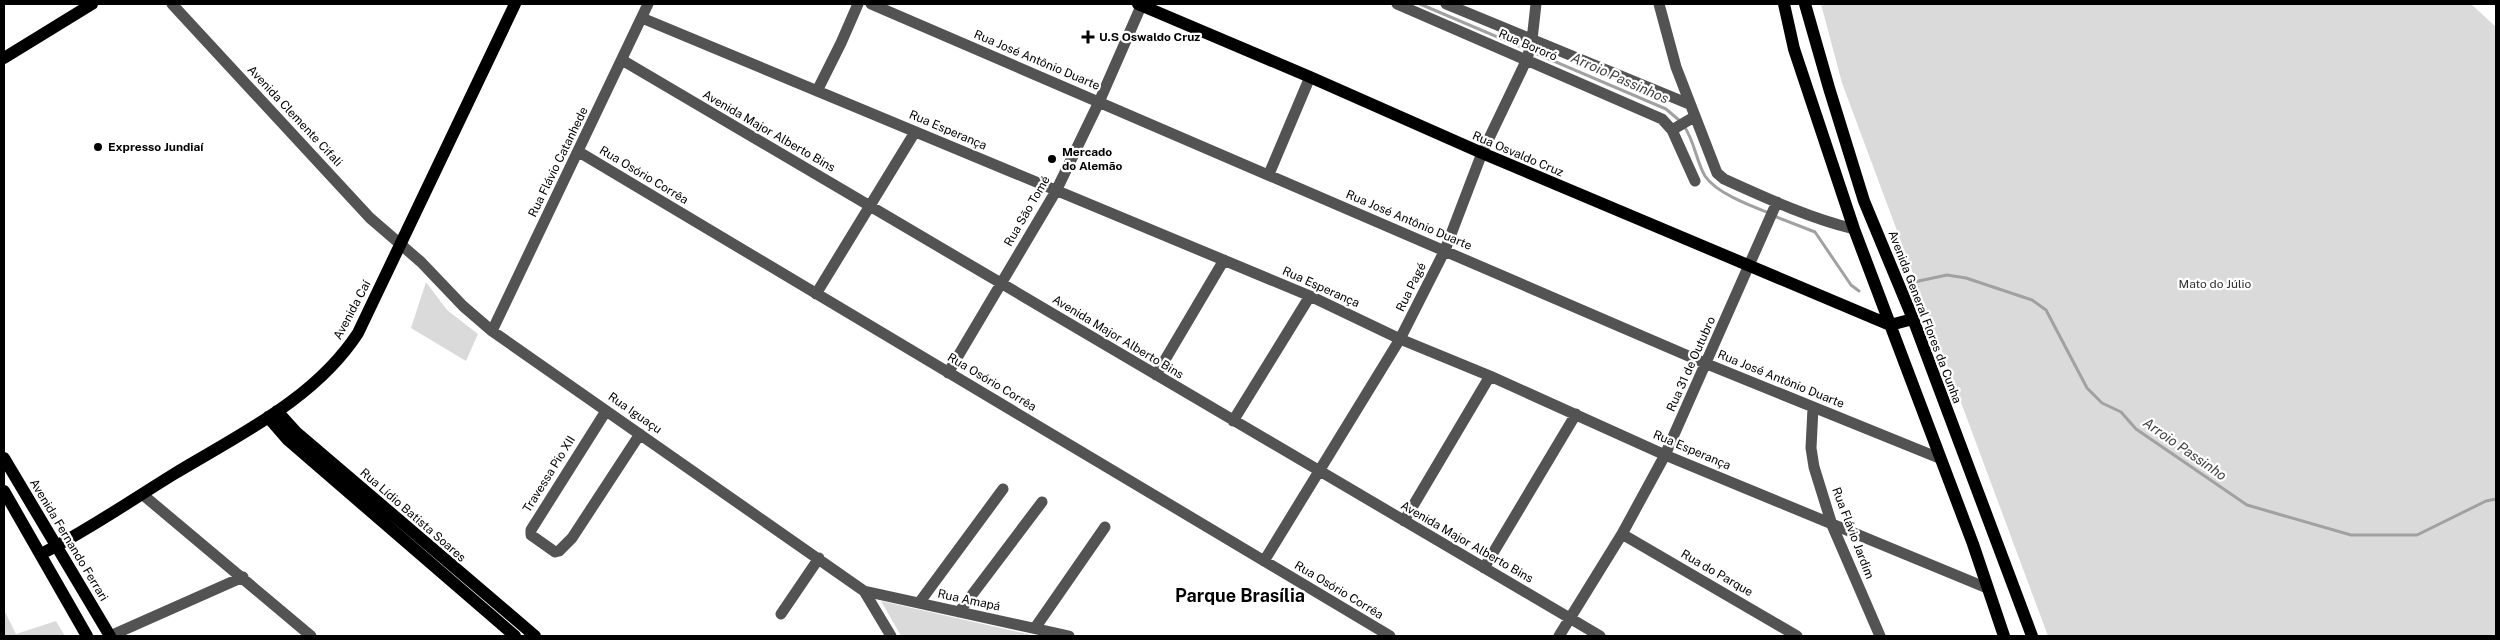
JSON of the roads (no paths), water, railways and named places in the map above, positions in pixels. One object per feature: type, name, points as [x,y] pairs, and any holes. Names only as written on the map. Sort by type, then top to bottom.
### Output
[{"type":"main road","points":[[4,58],[92,4]]},
{"type":"main road","name":"Avenida Caí","points":[[41,554],[272,414],[322,378],[349,347],[358,333],[515,4]]},
{"type":"main road","name":"Rua Osvaldo Cruz","points":[[1140,4],[1482,154],[1890,325]]},
{"type":"main road","points":[[1784,4],[1794,48],[1854,229],[1938,458],[1973,544],[2004,636]]},
{"type":"main road","name":"Avenida General Flores da Cunha","points":[[1805,4],[1864,201],[1913,318],[2032,636]]},
{"type":"main road","points":[[1854,229],[1864,201]]},
{"type":"main road","points":[[1890,325],[1913,318]]},
{"type":"main road","name":"Rua Lídio Batista Soares","points":[[272,414],[288,440],[326,466],[446,569],[515,636]]},
{"type":"main road","name":"Avenida Fernando Ferrari","points":[[4,458],[110,636]]},
{"type":"main road","points":[[4,491],[87,636]]},
{"type":"main road","name":"Rua Lídio Batista Soares","points":[[446,569],[535,636]]},
{"type":"street","name":"Avenida Clemente Cifali","points":[[172,4],[370,218],[400,245]]},
{"type":"street","name":"Rua Flávio Catanhede","points":[[492,331],[648,4]]},
{"type":"street","points":[[817,91],[858,4]]},
{"type":"street","name":"Rua José Antônio Duarte","points":[[871,4],[1707,364],[1938,458]]},
{"type":"street","name":"Rua São Tomé","points":[[948,372],[1056,191],[1099,102],[1140,4]]},
{"type":"street","name":"Rua Bororó","points":[[1397,4],[1527,58],[1662,120],[1683,123],[1695,181]]},
{"type":"street","points":[[1446,4],[1689,104]]},
{"type":"street","name":"Rua Pagé","points":[[1264,561],[1400,339],[1445,250],[1482,154],[1527,58],[1532,41],[1536,4]]},
{"type":"street","points":[[1659,4],[1689,104],[1683,123],[1717,173],[1724,179],[1775,206],[1854,229]]},
{"type":"street","name":"Rua Esperança","points":[[642,18],[1310,296],[1400,339],[1490,376],[1665,455],[1987,588]]},
{"type":"street","name":"Avenida Major Alberto Bins","points":[[622,60],[1600,636]]},
{"type":"street","points":[[1269,174],[1310,77]]},
{"type":"street","points":[[816,294],[916,132]]},
{"type":"street","name":"Rua Osório Corrêa","points":[[578,152],[1390,636]]},
{"type":"street","name":"Rua 31 de Outubro","points":[[1559,636],[1622,534],[1665,455],[1707,364],[1775,206]]},
{"type":"street","name":"Rua Iguaçu","points":[[400,245],[422,262],[463,306],[492,331],[819,558],[864,592]]},
{"type":"street","points":[[1156,375],[1224,260]]},
{"type":"street","points":[[1233,421],[1310,296]]},
{"type":"street","points":[[1404,521],[1490,376]]},
{"type":"street","name":"Rua Flávio Jardim","points":[[1813,408],[1812,457],[1832,525],[1880,636]]},
{"type":"street","name":"Travessa Pio XII","points":[[606,411],[530,533],[555,552],[560,551],[572,538],[640,434]]},
{"type":"street","points":[[1484,568],[1576,414]]},
{"type":"street","points":[[919,603],[1003,489]]},
{"type":"street","points":[[142,494],[311,636]]},
{"type":"street","points":[[959,612],[1042,502]]},
{"type":"street","points":[[1035,628],[1104,527]]},
{"type":"street","name":"Rua do Parque","points":[[1622,534],[1797,636]]},
{"type":"street","points":[[781,614],[819,558]]},
{"type":"street","points":[[110,636],[242,578]]},
{"type":"street","points":[[864,592],[892,636]]},
{"type":"street","name":"Rua Amapá","points":[[864,592],[1069,636]]},
{"type":"waterway","name":"Arroio Passinhos","points":[[1420,4],[1666,109],[1680,121]]},
{"type":"waterway","name":"Arroio Passinhos","points":[[1684,126],[1691,138],[1702,170],[1710,182],[1734,198],[1769,213]]},
{"type":"waterway","name":"Arroio Passinhos","points":[[1774,216],[1815,232],[1851,285],[1859,291]]},
{"type":"waterway","name":"Arroio Passinho","points":[[1914,282],[1947,275],[1966,278],[2032,300],[2046,310],[2087,388],[2102,403],[2121,412],[2136,429],[2247,505],[2351,535],[2417,535],[2486,501],[2496,499]]},
{"type":"place","name":"U.S Oswaldo Cruz","points":[[1088,37]]},
{"type":"place","name":"Expresso Jundiaí","points":[[98,147]]},
{"type":"place","name":"Mercado do Alemão","points":[[1052,159]]},
{"type":"district","name":"Parque Brasília","points":[[1240,595]]},
{"type":"park label","name":"Mato do Júlio","points":[[2215,284]]}]
